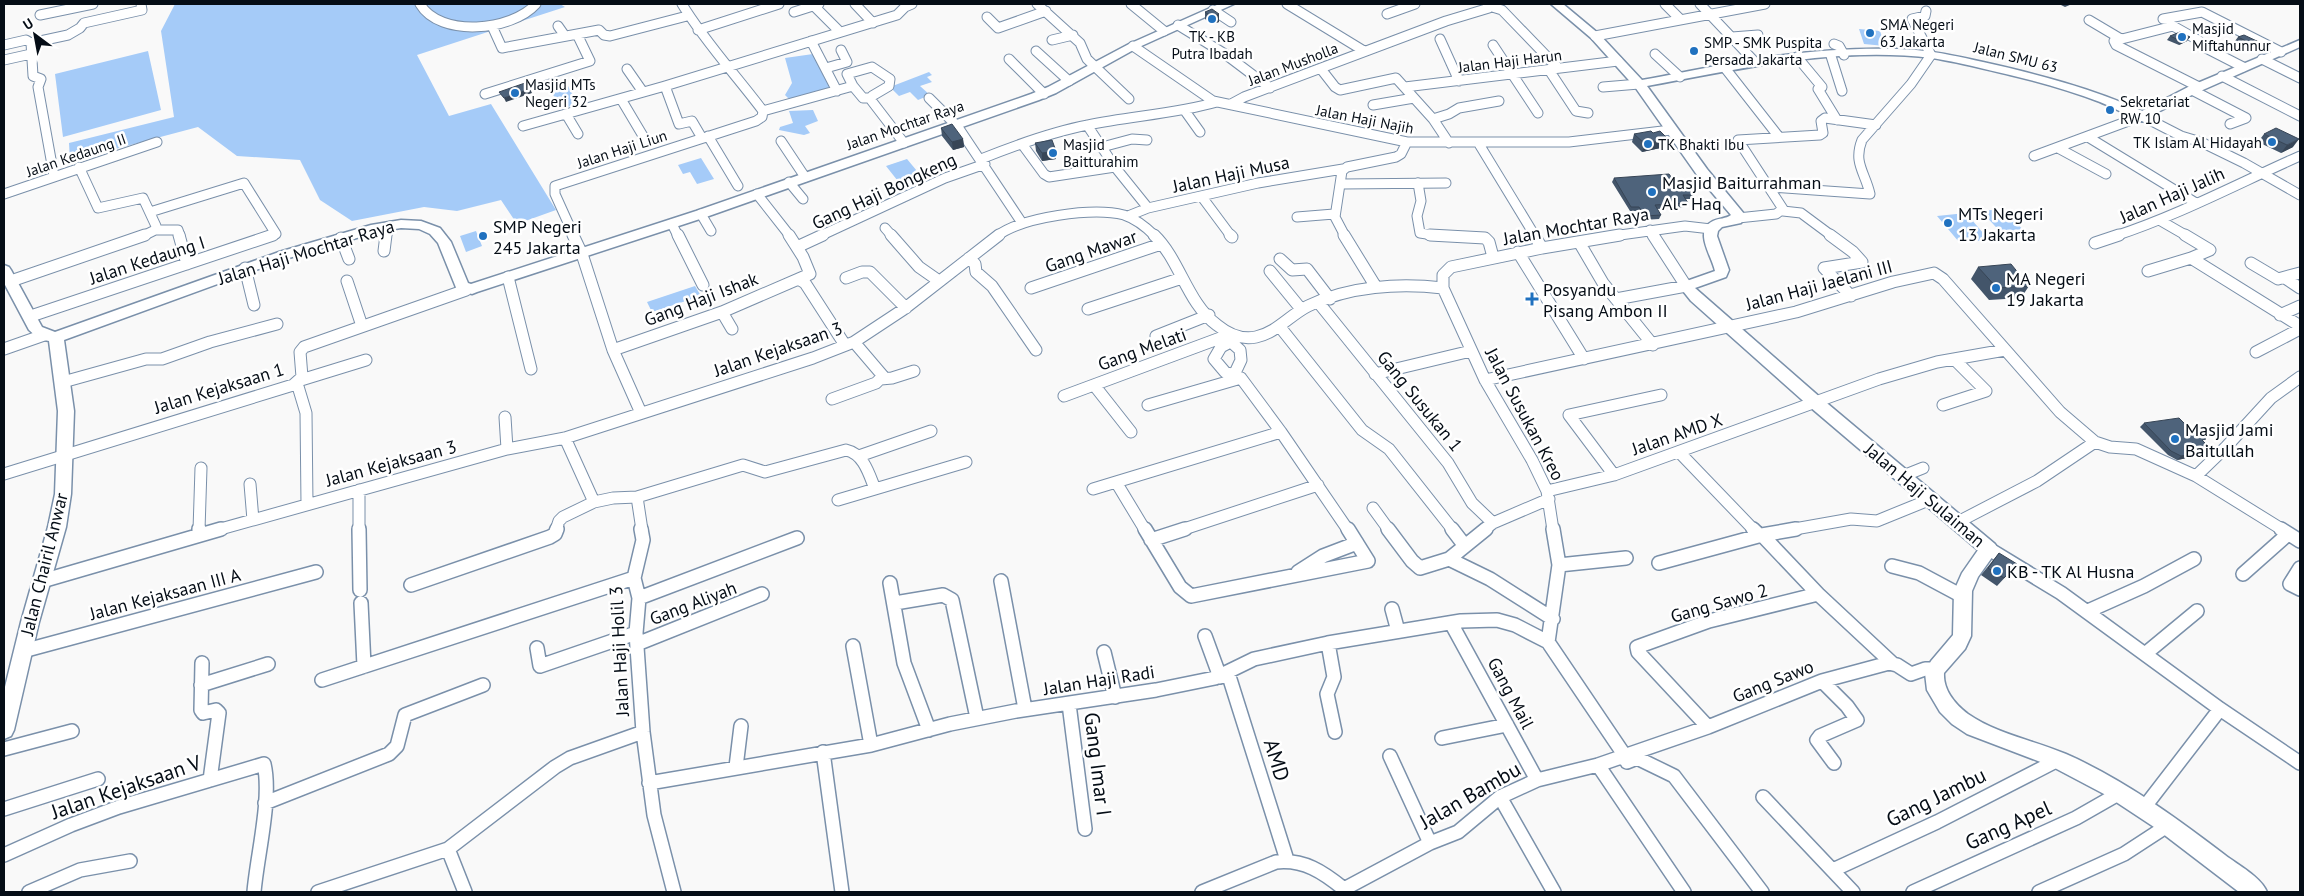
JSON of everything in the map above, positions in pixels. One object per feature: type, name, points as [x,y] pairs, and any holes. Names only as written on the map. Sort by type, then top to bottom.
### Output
[{"type":"street","points":[[40,15],[93,4]]},
{"type":"street","points":[[420,4],[422,10],[448,23],[492,26],[524,15],[536,4]]},
{"type":"street","points":[[682,4],[698,30],[729,66],[763,111],[853,86]]},
{"type":"street","points":[[698,30],[779,4]]},
{"type":"street","points":[[794,12],[815,4],[840,32]]},
{"type":"street","points":[[855,4],[873,23]]},
{"type":"street","points":[[523,126],[621,99],[897,16],[905,7],[912,4]]},
{"type":"street","points":[[1037,4],[1080,42],[1085,56],[1129,99]]},
{"type":"street","points":[[1131,4],[1164,31]]},
{"type":"street","name":"Jalan Mochtar Raya","points":[[582,254],[1044,94],[1133,46],[1228,4]]},
{"type":"street","name":"Jalan Musholla","points":[[1287,4],[1364,52]]},
{"type":"street","points":[[1387,14],[1415,4]]},
{"type":"street","points":[[1557,4],[1595,36],[1639,84],[1671,130],[1738,218],[1795,210],[1853,252],[1862,262],[1824,268],[1851,296]]},
{"type":"street","points":[[1665,4],[1680,19]]},
{"type":"street","points":[[1700,4],[1755,62]]},
{"type":"street","points":[[1595,36],[1709,13],[1765,4]]},
{"type":"street","points":[[1488,5],[1502,10],[1554,69],[1576,110],[1588,113]]},
{"type":"street","name":"Jalan Musholla","points":[[1231,104],[1446,21],[1489,8],[1488,5]]},
{"type":"street","points":[[4,45],[26,40],[31,43],[75,33],[82,28],[83,24],[88,22],[142,7]]},
{"type":"street","points":[[1213,10],[1231,22]]},
{"type":"street","points":[[1770,187],[1870,194],[1858,164],[1857,156],[1862,140],[1911,84],[1930,55],[1912,19],[1926,16],[1926,10]]},
{"type":"street","points":[[987,17],[998,28],[1046,11]]},
{"type":"street","points":[[2244,67],[2204,47],[2198,40],[2173,26],[2164,18],[2202,12],[2282,52]]},
{"type":"street","points":[[492,26],[502,48],[599,30],[604,36],[610,36],[688,16]]},
{"type":"street","points":[[2090,20],[2117,40]]},
{"type":"street","points":[[1178,25],[1225,54],[1270,88]]},
{"type":"street","points":[[558,26],[565,36]]},
{"type":"street","points":[[2117,40],[2173,26]]},
{"type":"street","points":[[484,94],[590,61],[577,34]]},
{"type":"street","points":[[1052,40],[1073,35]]},
{"type":"street","points":[[1732,38],[1758,35]]},
{"type":"street","points":[[1440,39],[1459,81]]},
{"type":"street","points":[[2117,40],[2116,45],[2196,88],[2246,118],[2230,124]]},
{"type":"street","points":[[811,41],[837,91]]},
{"type":"street","points":[[31,43],[33,76],[41,79],[38,87],[54,176]]},
{"type":"street","points":[[2034,156],[2142,116],[2196,88],[2300,43]]},
{"type":"street","points":[[1493,45],[1538,113]]},
{"type":"street","name":"Jalan Haji Najih","points":[[1133,46],[1197,92],[1217,102],[1371,136],[1407,142],[1479,144],[1569,142],[1671,130]]},
{"type":"street","points":[[826,68],[848,62],[841,50]]},
{"type":"street","points":[[1832,50],[1842,91]]},
{"type":"street","name":"Jalan SMU 63","points":[[1639,84],[1755,62],[1797,57],[1832,50],[1844,55],[1930,55],[2026,75],[2109,100],[2142,116]]},
{"type":"street","points":[[1036,51],[1069,81]]},
{"type":"street","points":[[4,60],[31,54]]},
{"type":"street","points":[[1656,54],[1680,77]]},
{"type":"street","points":[[1797,57],[1822,87],[1818,89],[1838,120]]},
{"type":"street","points":[[1009,59],[1044,94]]},
{"type":"street","points":[[2262,59],[2300,78]]},
{"type":"street","name":"Jalan Haji Harun","points":[[1405,87],[1618,61]]},
{"type":"street","points":[[867,67],[874,68],[891,81],[886,88],[871,98],[863,98],[853,86],[847,74],[867,67]]},
{"type":"street","points":[[1725,68],[1779,137]]},
{"type":"street","points":[[627,69],[643,92]]},
{"type":"street","points":[[1321,69],[1344,99]]},
{"type":"street","points":[[2222,76],[2300,116]]},
{"type":"street","points":[[1337,89],[1393,77],[1396,78],[1433,119],[1449,143]]},
{"type":"street","points":[[1603,87],[1639,84]]},
{"type":"street","points":[[665,86],[679,124],[692,121],[738,186]]},
{"type":"street","points":[[871,98],[904,143]]},
{"type":"street","points":[[929,98],[956,124],[1022,223]]},
{"type":"street","points":[[1373,105],[1414,98]]},
{"type":"street","points":[[621,99],[646,141]]},
{"type":"street","points":[[1433,119],[1459,108],[1499,101]]},
{"type":"street","name":"Gang Haji Bongkeng","points":[[798,247],[1022,144],[1087,125],[1185,111],[1217,102]]},
{"type":"street","name":"Jalan Haji Liun","points":[[582,254],[555,194],[556,186],[563,182],[756,121],[762,117],[763,111]]},
{"type":"street","points":[[1185,111],[1200,132]]},
{"type":"street","points":[[566,114],[578,134]]},
{"type":"street","points":[[2142,116],[2181,136],[2201,142],[2300,195]]},
{"type":"street","points":[[1783,211],[1770,187],[1738,141],[1820,135],[1823,133],[1822,119],[1876,125]]},
{"type":"street","points":[[1087,125],[1115,167],[1148,208]]},
{"type":"street","points":[[2088,137],[2129,160],[2169,188],[2196,203]]},
{"type":"street","points":[[1102,147],[1132,139],[1147,140]]},
{"type":"street","points":[[781,141],[805,177]]},
{"type":"street","name":"Jalan Kedaung II","points":[[4,194],[157,142]]},
{"type":"street","name":"Jalan Haji Musa","points":[[1128,216],[1148,208],[1202,196],[1396,157],[1401,154],[1407,142]]},
{"type":"street","points":[[1022,144],[1044,174],[1048,176],[1115,167]]},
{"type":"street","points":[[1479,144],[1542,248]]},
{"type":"street","points":[[2058,148],[2106,174]]},
{"type":"street","name":"Jalan Haji Jalih","points":[[2095,243],[2161,221],[2300,156]]},
{"type":"street","points":[[79,167],[98,208],[141,198],[144,199],[156,230]]},
{"type":"street","points":[[1343,169],[1342,184],[1334,214],[1342,231],[1376,287]]},
{"type":"street","points":[[789,182],[803,199]]},
{"type":"street","name":"Jalan Kedaung I","points":[[30,316],[274,236],[276,233],[244,183],[150,212]]},
{"type":"street","points":[[1418,183],[1421,201],[1417,216],[1420,233],[1435,236],[1485,238],[1489,242],[1493,258]]},
{"type":"street","points":[[1342,184],[1446,183]]},
{"type":"street","points":[[758,194],[798,247],[810,269],[810,274],[800,280],[805,283],[850,344],[882,374],[881,379]]},
{"type":"street","points":[[1202,196],[1232,237]]},
{"type":"street","points":[[701,214],[711,231]]},
{"type":"street","name":"Jalan Kejaksaan 3","points":[[42,581],[307,504],[507,449],[565,438],[850,344],[906,308],[1004,231],[1022,223],[1068,214],[1128,216],[1150,231],[1162,244],[1201,307],[1219,326],[1234,338]]},
{"type":"street","points":[[1297,217],[1334,214]]},
{"type":"street","name":"Jalan Mochtar Raya","points":[[1443,284],[1445,272],[1451,267],[1518,252],[1650,230],[1685,226],[1711,229],[1718,224],[1738,218]]},
{"type":"street","points":[[2148,271],[2210,250],[2161,221]]},
{"type":"street","points":[[672,224],[703,285]]},
{"type":"street","name":"Jalan Haji Mochtar Raya","points":[[50,336],[245,268],[341,238],[390,226],[421,225],[435,231],[444,242],[462,288],[466,290]]},
{"type":"street","points":[[384,251],[386,232],[390,226]]},
{"type":"street","points":[[885,228],[919,267],[939,281]]},
{"type":"street","points":[[1616,299],[1686,286],[1721,274],[1722,270],[1710,236],[1711,229]]},
{"type":"street","points":[[50,336],[36,330],[30,316],[7,278],[133,240],[156,230],[178,230],[187,264]]},
{"type":"street","points":[[1650,230],[1686,286]]},
{"type":"street","points":[[341,238],[349,259]]},
{"type":"street","points":[[1579,242],[1616,299],[1653,345]]},
{"type":"street","name":"Gang Mawar","points":[[1031,288],[1162,244]]},
{"type":"street","points":[[1518,252],[1584,359]]},
{"type":"street","points":[[466,290],[582,254],[613,350],[641,413]]},
{"type":"street","points":[[969,258],[975,264],[976,272],[992,286],[1036,350]]},
{"type":"street","points":[[2191,258],[2300,328],[2256,352]]},
{"type":"street","points":[[1280,259],[1292,270],[1307,269],[1330,299]]},
{"type":"street","points":[[2250,263],[2276,278],[2285,278],[2300,273]]},
{"type":"street","points":[[245,268],[254,305]]},
{"type":"street","points":[[1270,271],[1301,309]]},
{"type":"street","points":[[846,278],[862,272],[870,272],[906,308]]},
{"type":"street","name":"Jalan Haji Jaelani III","points":[[1485,380],[1653,345],[1796,312],[1917,276],[1934,274],[1939,276],[2006,350]]},
{"type":"street","points":[[508,277],[531,369]]},
{"type":"street","points":[[1088,310],[1182,278]]},
{"type":"street","points":[[2285,278],[2300,288]]},
{"type":"street","name":"Gang Haji Ishak","points":[[613,350],[800,280]]},
{"type":"street","points":[[347,281],[362,326]]},
{"type":"street","points":[[1116,482],[1180,587],[1191,596],[1294,574],[1368,561],[1282,432],[1237,377],[1224,372],[1214,359],[1221,347],[1234,338],[1262,335],[1280,327],[1301,309],[1318,302],[1376,287],[1443,284]]},
{"type":"street","name":"Jalan Susukan Kreo","points":[[1443,284],[1485,380],[1532,460],[1548,495],[1559,566],[1553,619],[1548,642]]},
{"type":"street","name":"Jalan Haji Sulaiman","points":[[1686,286],[1696,298],[1816,404],[1989,549],[2088,611],[2220,709],[2299,760]]},
{"type":"street","name":"Jalan Kejaksaan 1","points":[[4,474],[299,381],[300,352],[304,347],[466,290]]},
{"type":"street","name":"Gang Susukan 1","points":[[1318,302],[1448,463],[1472,503],[1493,522]]},
{"type":"street","points":[[2280,315],[2300,306]]},
{"type":"street","points":[[718,310],[732,329]]},
{"type":"street","points":[[1156,336],[1209,315]]},
{"type":"street","points":[[63,382],[146,359],[162,359],[210,342],[277,324]]},
{"type":"street","points":[[1280,327],[1362,430],[1389,449],[1465,546]]},
{"type":"street","points":[[4,349],[50,336]]},
{"type":"street","name":"Jalan Chairil Anwar","points":[[4,730],[56,527],[62,494],[66,411],[63,382],[50,336]]},
{"type":"street","points":[[1234,338],[1240,350],[1241,360],[1237,377]]},
{"type":"street","name":"Gang Melati","points":[[1064,396],[1234,338]]},
{"type":"street","points":[[2006,350],[2060,412],[2095,442],[2110,447],[2136,449],[2196,476],[2300,542]]},
{"type":"street","name":"Jalan AMD X","points":[[1449,559],[1493,522],[1548,495],[1816,404],[1879,379],[1954,360],[2006,350]]},
{"type":"street","points":[[1376,374],[1471,351]]},
{"type":"street","points":[[307,504],[306,413],[299,381],[366,360]]},
{"type":"street","points":[[1943,405],[1984,393],[1986,390],[1954,360]]},
{"type":"street","points":[[832,399],[881,379],[892,378],[914,371]]},
{"type":"street","points":[[1148,405],[1237,377]]},
{"type":"street","points":[[2196,476],[2228,446],[2273,394],[2282,386],[2300,377]]},
{"type":"street","points":[[1094,385],[1131,432]]},
{"type":"street","points":[[1614,474],[1569,415],[1661,395]]},
{"type":"street","points":[[505,416],[507,449]]},
{"type":"street","points":[[859,456],[931,431]]},
{"type":"street","points":[[1093,489],[1282,432]]},
{"type":"street","points":[[565,438],[594,502]]},
{"type":"street","points":[[1958,522],[2037,481],[2095,442]]},
{"type":"street","points":[[411,585],[550,537],[555,534],[559,521],[563,517],[594,502],[613,498],[637,497],[743,465],[765,472],[852,450],[859,456],[875,489]]},
{"type":"street","points":[[1679,452],[1818,594],[1892,663],[1911,674],[1925,669],[1936,669]]},
{"type":"street","points":[[838,500],[966,462]]},
{"type":"street","points":[[199,535],[201,468]]},
{"type":"street","points":[[1903,476],[1923,468]]},
{"type":"street","points":[[250,484],[253,520]]},
{"type":"street","points":[[1151,540],[1318,485]]},
{"type":"street","points":[[359,490],[364,666]]},
{"type":"street","name":"Jalan Haji Holil 3","points":[[637,497],[642,540],[634,578],[639,598],[637,638],[643,732],[654,815],[674,892]]},
{"type":"street","points":[[1659,563],[1761,536],[1852,519],[1877,521],[1931,499]]},
{"type":"street","points":[[1373,508],[1412,561],[1420,568],[1449,559],[1475,570],[1513,591],[1553,619]]},
{"type":"street","points":[[2243,574],[2288,534]]},
{"type":"street","points":[[639,598],[797,538]]},
{"type":"street","points":[[1294,574],[1323,556],[1356,543]]},
{"type":"street","points":[[1989,549],[1970,574],[1962,596],[1962,636],[1936,669],[1933,680],[1948,707],[1976,730],[2058,760],[2118,794],[2167,826],[2256,892]]},
{"type":"street","points":[[1559,566],[1626,558]]},
{"type":"street","points":[[2088,611],[2144,586],[2194,559]]},
{"type":"street","points":[[1892,566],[1916,571],[1962,596]]},
{"type":"street","points":[[2300,568],[2290,584],[2300,589]]},
{"type":"street","name":"Jalan Kejaksaan III A","points":[[23,651],[316,572]]},
{"type":"street","points":[[322,680],[634,578]]},
{"type":"street","points":[[1001,581],[1025,709]]},
{"type":"street","points":[[890,583],[904,663],[928,730]]},
{"type":"street","name":"Gang Aliyah","points":[[537,648],[540,666],[637,638],[762,594]]},
{"type":"street","name":"Gang Sawo 2","points":[[1708,727],[1638,652],[1637,647],[1709,621],[1818,594]]},
{"type":"street","points":[[895,603],[943,595],[952,600],[977,718]]},
{"type":"street","points":[[1392,609],[1398,631]]},
{"type":"street","points":[[2145,654],[2197,611]]},
{"type":"street","name":"Jalan Haji Radi","points":[[649,783],[871,745],[977,718],[1025,709],[1115,697],[1224,675],[1254,659],[1328,643],[1398,631],[1477,620],[1496,620],[1515,625],[1548,642]]},
{"type":"street","name":"Gang Mail","points":[[1452,623],[1537,780]]},
{"type":"street","name":"AMD","points":[[1205,636],[1224,675],[1287,860]]},
{"type":"street","points":[[1548,642],[1625,756]]},
{"type":"street","points":[[1328,643],[1334,677],[1327,694],[1335,732]]},
{"type":"street","points":[[853,646],[871,745]]},
{"type":"street","points":[[1104,652],[1115,697]]},
{"type":"street","points":[[202,663],[202,712],[216,710],[219,713],[210,780]]},
{"type":"street","name":"Gang Sawo","points":[[1625,756],[1708,727],[1822,681],[1892,663]]},
{"type":"street","points":[[201,684],[268,664]]},
{"type":"street","points":[[1822,681],[1847,706],[1857,720],[1820,736],[1817,740],[1834,763]]},
{"type":"street","points":[[254,892],[255,870],[265,803],[389,754],[398,746],[405,715],[483,685]]},
{"type":"street","name":"Gang Imar I","points":[[1070,704],[1076,736],[1078,783],[1085,829]]},
{"type":"street","points":[[2142,809],[2220,709]]},
{"type":"street","points":[[1442,738],[1507,725]]},
{"type":"street","points":[[736,767],[741,726]]},
{"type":"street","points":[[4,749],[72,731]]},
{"type":"street","points":[[318,892],[448,849],[555,766],[570,758],[643,732]]},
{"type":"street","points":[[823,752],[842,892]]},
{"type":"street","points":[[1390,756],[1430,843]]},
{"type":"street","name":"Jalan Bambu","points":[[1344,891],[1430,843],[1458,832],[1480,811],[1500,798],[1537,780],[1600,768],[1625,756]]},
{"type":"street","points":[[1684,892],[1600,768],[1637,758],[1674,776],[1762,892]]},
{"type":"street","name":"Gang Jambu","points":[[1833,870],[1938,822],[2058,760]]},
{"type":"street","name":"Jalan Kejaksaan V","points":[[4,855],[71,825],[119,807],[264,764],[266,771],[265,803]]},
{"type":"street","points":[[4,809],[98,779]]},
{"type":"street","name":"Gang Apel","points":[[1913,892],[2076,818],[2118,794]]},
{"type":"street","points":[[1763,797],[1854,892]]},
{"type":"street","points":[[1500,798],[1554,892]]},
{"type":"street","points":[[2039,892],[2124,854],[2167,826]]},
{"type":"street","points":[[448,849],[465,892]]},
{"type":"street","points":[[1202,892],[1276,862],[1287,860],[1315,867],[1344,891]]},
{"type":"street","points":[[29,892],[80,870],[130,861]]},
{"type":"shaded area","points":[[175,4],[560,4],[565,7],[417,55],[449,116],[491,104],[556,210],[517,224],[501,200],[457,211],[424,207],[352,221],[320,200],[300,160],[237,156],[198,127],[70,161],[69,143],[174,117],[161,31]]},
{"type":"shaded area","points":[[1859,29],[1880,31],[1885,46],[1864,44]]},
{"type":"shaded area","points":[[148,51],[161,110],[63,137],[55,74]]},
{"type":"shaded area","points":[[820,53],[833,87],[789,99],[785,95],[792,83],[785,58]]},
{"type":"shaded area","points":[[929,72],[932,75],[927,77],[932,82],[920,86],[930,95],[918,100],[910,92],[899,96],[890,87]]},
{"type":"shaded area","points":[[568,86],[578,104],[561,109],[551,91]]},
{"type":"shaded area","points":[[813,110],[818,121],[805,126],[810,133],[804,135],[779,130],[780,127],[793,123],[789,111]]},
{"type":"shaded area","points":[[701,158],[714,179],[697,184],[690,172],[683,174],[678,165]]},
{"type":"shaded area","points":[[907,159],[927,183],[905,190],[886,166]]},
{"type":"shaded area","points":[[2003,209],[2029,236],[2007,239],[1981,211]]},
{"type":"shaded area","points":[[1966,213],[1989,240],[1959,242],[1937,216]]},
{"type":"shaded area","points":[[476,231],[482,246],[466,252],[460,236]]},
{"type":"shaded area","points":[[695,286],[701,296],[652,312],[647,302]]},
{"type":"building","points":[[1212,9],[1219,14],[1212,17],[1205,12]]},
{"type":"building","points":[[2180,32],[2190,37],[2181,41],[2170,36]]},
{"type":"building","points":[[2244,35],[2261,43],[2254,45],[2238,37]]},
{"type":"building","points":[[525,83],[530,89],[504,98],[499,92]]},
{"type":"building","points":[[952,124],[963,139],[952,142],[941,128]]},
{"type":"building","points":[[2276,128],[2299,139],[2287,145],[2264,134]]},
{"type":"building","points":[[1651,131],[1653,133],[1660,131],[1668,139],[1645,144],[1634,134]]},
{"type":"building","points":[[1052,140],[1056,151],[1042,153],[1035,143]]},
{"type":"building","name":"Masjid Baiturrahman Al - Haq","points":[[1669,174],[1674,181],[1683,180],[1693,195],[1683,195],[1688,203],[1655,205],[1661,215],[1645,216],[1639,207],[1631,207],[1614,178]]},
{"type":"building","points":[[2011,264],[2029,286],[1997,288],[1978,267]]},
{"type":"building","name":"Masjid Jami Baitullah","points":[[2179,418],[2193,432],[2198,431],[2206,439],[2202,440],[2212,450],[2181,456],[2171,451],[2144,423]]},
{"type":"building","points":[[1999,553],[2017,564],[2004,578],[1988,568]]},
{"type":"place","name":"TK - KB Putra Ibadah","points":[[1212,19]]},
{"type":"place","name":"SMA Negeri 63 Jakarta","points":[[1870,33]]},
{"type":"place","name":"Masjid Miftahunnur","points":[[2182,37]]},
{"type":"place","name":"SMP - SMK Puspita Persada Jakarta","points":[[1694,51]]},
{"type":"place","name":"Masjid MTs Negeri 32","points":[[515,93]]},
{"type":"place","name":"Sekretariat RW 10","points":[[2110,110]]},
{"type":"place","name":"TK Islam Al Hidayah","points":[[2272,142]]},
{"type":"place","name":"TK Bhakti Ibu","points":[[1648,144]]},
{"type":"place","name":"Masjid Baitturahim","points":[[1053,153]]},
{"type":"place","name":"Masjid Baiturrahman Al - Haq","points":[[1652,192]]},
{"type":"place","name":"MTs Negeri 13 Jakarta","points":[[1948,223]]},
{"type":"place","name":"SMP Negeri 245 Jakarta","points":[[483,236]]},
{"type":"place","name":"MA Negeri 19 Jakarta","points":[[1996,288]]},
{"type":"place","name":"Posyandu Pisang Ambon II","points":[[1532,299]]},
{"type":"place","name":"Masjid Jami Baitullah","points":[[2175,439]]},
{"type":"place","name":"KB - TK Al Husna","points":[[1997,571]]}]
